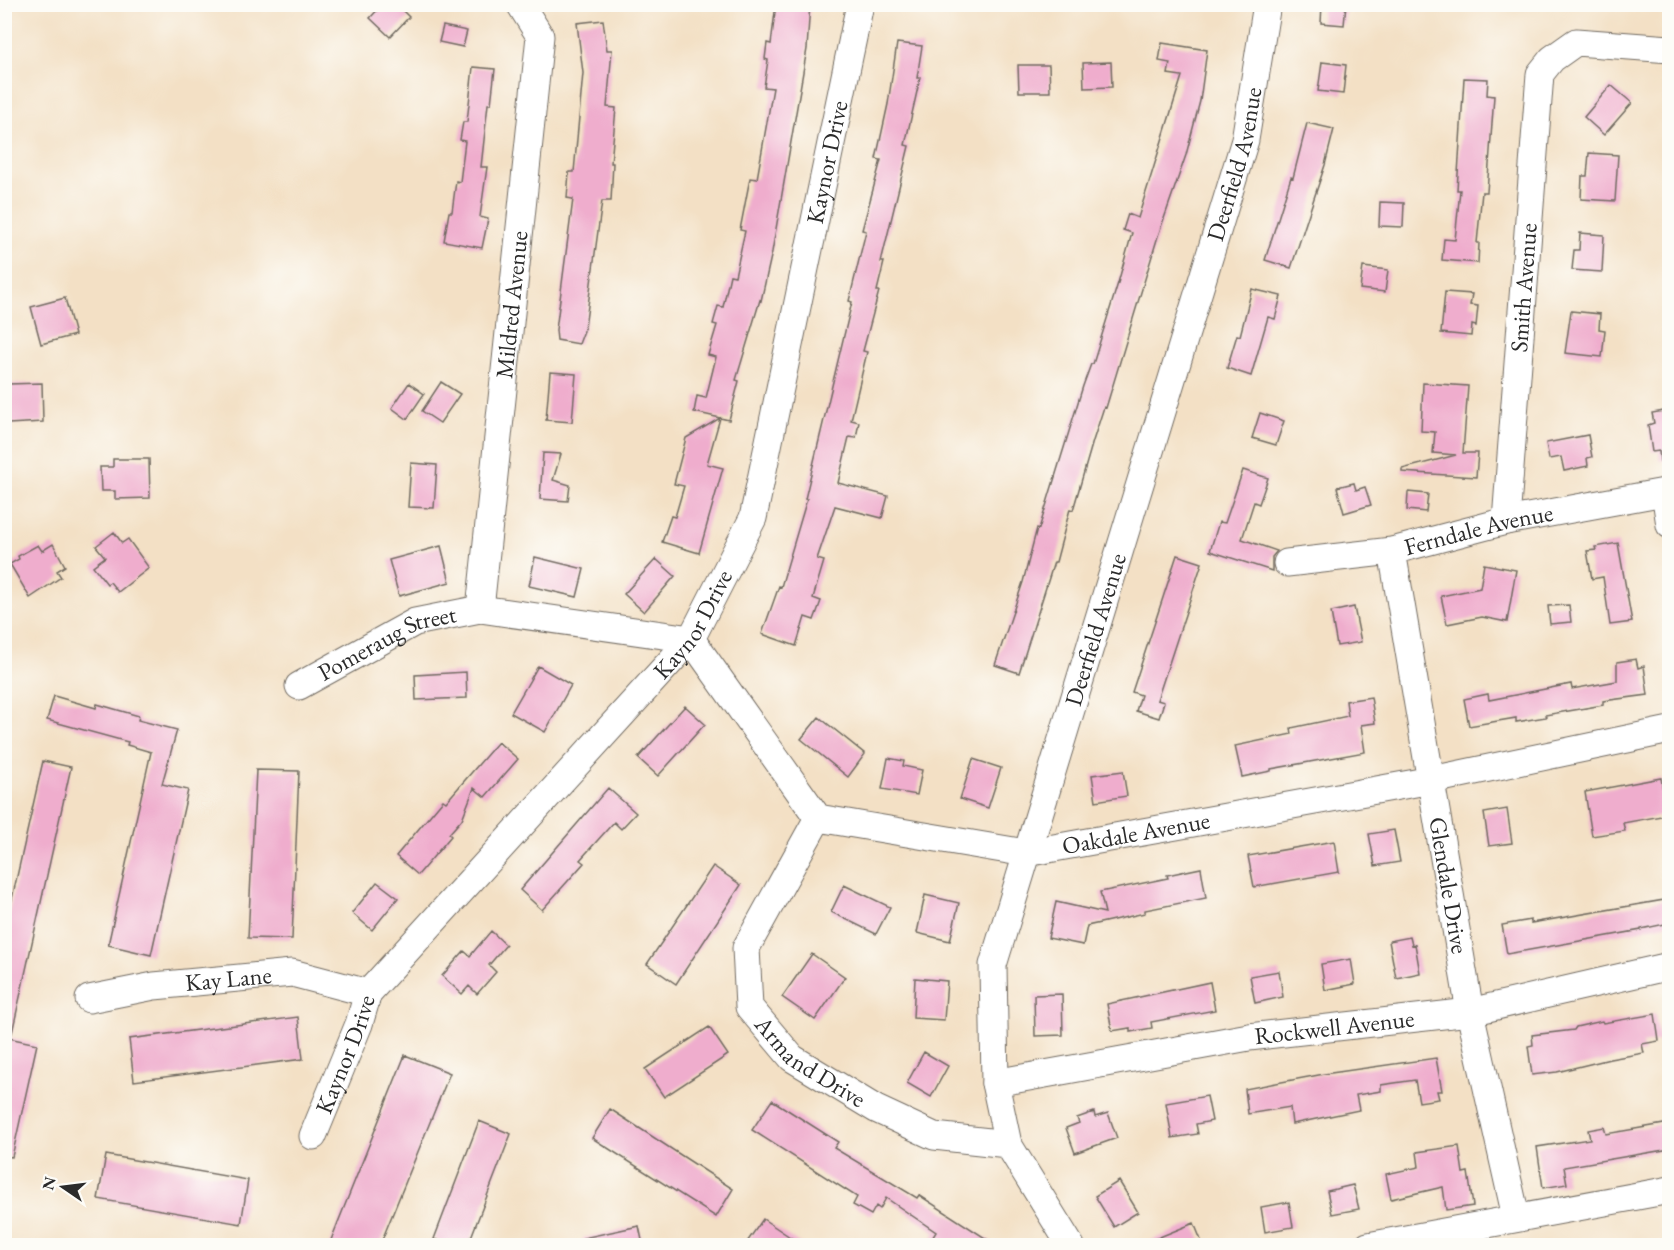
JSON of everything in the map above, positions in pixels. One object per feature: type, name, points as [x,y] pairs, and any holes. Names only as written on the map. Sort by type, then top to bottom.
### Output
[{"type":"street","name":"Mildred Avenue","points":[[480,609],[540,36],[520,4]]},
{"type":"street","name":"Kaynor Drive","points":[[314,1136],[359,1024],[368,993],[691,639],[753,518],[860,4]]},
{"type":"street","name":"Deerfield Avenue","points":[[1071,1245],[1008,1144],[995,1083],[993,965],[1245,140],[1267,4]]},
{"type":"street","name":"Smith Avenue","points":[[1506,521],[1540,74],[1552,59],[1576,42],[1670,49]]},
{"type":"street","points":[[1667,491],[1670,525]]},
{"type":"street","name":"Ferndale Avenue","points":[[1287,563],[1392,551],[1506,521],[1667,491]]},
{"type":"street","name":"Glendale Drive","points":[[1392,551],[1470,1012],[1516,1217]]},
{"type":"street","name":"Pomeraug Street","points":[[299,686],[415,622],[480,609],[691,639]]},
{"type":"street","points":[[691,639],[818,818]]},
{"type":"street","name":"Oakdale Avenue","points":[[818,818],[1026,854],[1432,780],[1670,730]]},
{"type":"street","name":"Armand Drive","points":[[818,818],[746,948],[749,1007],[792,1058],[876,1109],[934,1136],[1008,1144]]},
{"type":"street","name":"Rockwell Avenue","points":[[995,1083],[1249,1037],[1470,1012],[1670,966]]},
{"type":"street","name":"Kay Lane","points":[[88,999],[154,987],[292,973],[368,993]]},
{"type":"street","points":[[1368,1245],[1453,1237],[1516,1217],[1670,1190]]},
{"type":"building","points":[[383,4],[396,4],[409,17],[390,37],[370,18]]},
{"type":"building","points":[[776,4],[810,4],[807,49],[772,252],[761,301],[736,380],[739,381],[729,420],[694,412],[697,396],[706,398],[716,357],[708,355],[717,325],[713,324],[718,306],[723,307],[730,275],[735,276],[745,231],[740,230],[750,178],[757,179],[773,88],[764,87],[768,60],[765,59],[767,43],[771,44]]},
{"type":"building","points":[[1322,4],[1346,4],[1344,25],[1321,23]]},
{"type":"building","points":[[603,20],[607,50],[612,50],[607,107],[616,108],[611,163],[613,163],[611,201],[602,201],[585,328],[579,344],[557,340],[556,330],[573,199],[567,198],[569,172],[574,172],[583,73],[577,23]]},
{"type":"building","points":[[443,26],[467,31],[463,47],[439,42]]},
{"type":"building","points":[[897,43],[922,46],[917,78],[920,78],[905,145],[909,146],[881,262],[884,262],[877,291],[879,291],[863,351],[867,352],[851,420],[859,422],[856,438],[849,437],[838,483],[888,496],[882,518],[835,506],[817,559],[824,561],[813,598],[821,601],[814,620],[805,617],[796,646],[762,634],[779,586],[781,587],[807,499],[805,499],[852,302],[849,301],[866,231],[862,230],[881,160],[876,159],[888,104]]},
{"type":"building","points":[[1162,43],[1207,50],[1200,101],[1186,155],[1158,236],[1106,408],[1104,407],[1073,510],[1070,509],[1056,562],[1054,562],[1019,673],[995,665],[1023,582],[1037,528],[1039,529],[1083,386],[1091,364],[1093,364],[1118,283],[1132,233],[1123,230],[1128,214],[1138,218],[1182,76],[1168,74],[1170,63],[1159,61]]},
{"type":"building","points":[[1111,62],[1112,87],[1084,88],[1083,63]]},
{"type":"building","points":[[1322,62],[1346,65],[1343,94],[1318,91]]},
{"type":"building","points":[[1018,65],[1049,65],[1050,92],[1019,92]]},
{"type":"building","points":[[473,67],[495,69],[491,104],[488,104],[481,167],[487,167],[480,217],[488,219],[482,248],[444,241],[449,212],[452,212],[456,181],[460,182],[465,141],[460,140],[463,122],[467,122]]},
{"type":"building","points":[[1464,78],[1488,79],[1487,95],[1494,96],[1487,192],[1482,192],[1477,243],[1479,243],[1478,263],[1442,260],[1444,239],[1455,240],[1460,190],[1457,190]]},
{"type":"building","points":[[1611,85],[1632,103],[1604,135],[1584,117]]},
{"type":"building","points":[[1307,123],[1334,129],[1325,165],[1291,268],[1265,260],[1291,177],[1293,178]]},
{"type":"building","points":[[1589,153],[1618,155],[1615,201],[1581,199],[1582,176],[1587,176]]},
{"type":"building","points":[[1380,202],[1404,203],[1403,227],[1379,226]]},
{"type":"building","points":[[1580,233],[1604,235],[1602,272],[1572,270],[1574,250],[1579,250]]},
{"type":"building","points":[[1363,267],[1388,270],[1385,292],[1360,289]]},
{"type":"building","points":[[1252,289],[1281,296],[1275,319],[1268,317],[1251,376],[1227,368],[1237,335],[1240,336]]},
{"type":"building","points":[[1445,292],[1472,294],[1470,305],[1478,306],[1476,326],[1472,325],[1471,336],[1441,333]]},
{"type":"building","points":[[65,298],[75,335],[41,344],[31,307]]},
{"type":"building","points":[[1571,311],[1600,314],[1599,329],[1605,330],[1602,357],[1565,353]]},
{"type":"building","points":[[550,372],[576,374],[572,422],[546,420]]},
{"type":"building","points":[[441,382],[460,394],[440,423],[422,411]]},
{"type":"building","points":[[42,383],[43,422],[8,424],[7,415],[4,415],[4,392],[8,392],[8,384]]},
{"type":"building","points":[[409,383],[424,394],[407,419],[392,408]]},
{"type":"building","points":[[1423,383],[1468,386],[1463,453],[1478,453],[1476,477],[1402,472],[1402,469],[1456,455],[1433,453],[1435,432],[1421,431]]},
{"type":"building","points":[[1670,410],[1670,460],[1660,461],[1659,451],[1652,452],[1648,425],[1654,423],[1652,413]]},
{"type":"building","points":[[1260,413],[1284,421],[1276,445],[1252,438]]},
{"type":"building","points":[[720,418],[707,464],[723,468],[699,553],[662,542],[671,516],[675,517],[684,486],[674,484],[686,438]]},
{"type":"building","points":[[1588,435],[1592,457],[1587,458],[1588,466],[1564,471],[1561,457],[1549,459],[1546,443]]},
{"type":"building","points":[[543,453],[561,454],[553,480],[570,485],[568,501],[540,499]]},
{"type":"building","points":[[113,459],[149,459],[150,498],[115,499],[115,491],[101,491],[100,467],[113,467]]},
{"type":"building","points":[[411,463],[437,465],[434,508],[408,507]]},
{"type":"building","points":[[1243,470],[1268,478],[1259,504],[1254,502],[1242,539],[1277,551],[1272,557],[1272,571],[1210,551],[1219,522],[1225,523]]},
{"type":"building","points":[[1354,483],[1356,490],[1365,487],[1371,505],[1344,513],[1337,487]]},
{"type":"building","points":[[1408,492],[1428,494],[1426,512],[1407,510]]},
{"type":"building","points":[[114,532],[122,543],[128,539],[149,568],[118,592],[110,582],[107,584],[93,566],[105,557],[96,546]]},
{"type":"building","points":[[1618,543],[1632,622],[1610,625],[1603,577],[1592,579],[1587,551],[1596,550],[1595,547]]},
{"type":"building","points":[[53,544],[65,566],[57,571],[61,577],[30,598],[10,564],[19,559],[18,556],[38,545],[42,551]]},
{"type":"building","points":[[441,546],[450,582],[399,596],[389,560]]},
{"type":"building","points":[[1177,555],[1202,563],[1157,700],[1164,702],[1159,718],[1136,711],[1141,695],[1132,692]]},
{"type":"building","points":[[535,557],[584,569],[577,597],[529,586]]},
{"type":"building","points":[[656,559],[675,576],[644,612],[624,594]]},
{"type":"building","points":[[1484,564],[1516,570],[1507,622],[1482,617],[1447,624],[1441,596],[1480,588]]},
{"type":"building","points":[[1569,605],[1571,622],[1550,624],[1548,606]]},
{"type":"building","points":[[1354,607],[1361,642],[1337,646],[1331,612]]},
{"type":"building","points":[[1636,659],[1638,668],[1644,666],[1648,695],[1603,701],[1603,705],[1545,715],[1546,717],[1516,722],[1516,718],[1469,726],[1464,699],[1488,694],[1489,700],[1571,684],[1572,689],[1617,681],[1617,662]]},
{"type":"building","points":[[538,666],[571,685],[545,732],[511,713]]},
{"type":"building","points":[[466,672],[467,698],[416,700],[415,675]]},
{"type":"building","points":[[54,696],[96,708],[97,704],[139,716],[138,720],[177,730],[162,784],[188,790],[151,955],[108,945],[151,752],[127,745],[128,742],[47,720]]},
{"type":"building","points":[[1371,697],[1375,723],[1361,725],[1365,752],[1271,769],[1271,771],[1242,777],[1235,746],[1292,734],[1291,728],[1348,716],[1346,701]]},
{"type":"building","points":[[685,706],[705,724],[658,776],[638,758]]},
{"type":"building","points":[[819,717],[865,754],[848,777],[801,739]]},
{"type":"building","points":[[498,742],[518,759],[485,797],[474,788],[462,819],[449,834],[451,836],[418,875],[396,856],[443,800],[446,802]]},
{"type":"building","points":[[888,758],[904,761],[903,766],[922,770],[917,795],[882,789]]},
{"type":"building","points":[[973,759],[1001,768],[988,808],[960,799]]},
{"type":"building","points":[[43,761],[71,767],[12,1033],[4,1032],[4,934]]},
{"type":"building","points":[[256,770],[299,771],[292,939],[248,938]]},
{"type":"building","points":[[1123,771],[1127,796],[1096,801],[1092,775]]},
{"type":"building","points":[[1661,778],[1667,815],[1623,823],[1625,831],[1592,836],[1585,792]]},
{"type":"building","points":[[608,788],[636,813],[621,829],[614,822],[580,860],[584,863],[542,910],[520,890]]},
{"type":"building","points":[[1507,809],[1512,843],[1489,846],[1484,813]]},
{"type":"building","points":[[1394,830],[1400,862],[1375,866],[1369,834]]},
{"type":"building","points":[[1334,841],[1339,872],[1254,887],[1248,856]]},
{"type":"building","points":[[713,866],[741,885],[676,984],[647,964]]},
{"type":"building","points":[[1201,868],[1206,898],[1145,910],[1145,913],[1087,926],[1083,945],[1048,938],[1056,902],[1105,913],[1100,892],[1168,878],[1167,875]]},
{"type":"building","points":[[377,882],[398,898],[372,930],[352,913]]},
{"type":"building","points":[[844,885],[890,907],[876,934],[831,912]]},
{"type":"building","points":[[925,895],[959,903],[950,941],[917,933]]},
{"type":"building","points":[[1670,899],[1670,923],[1507,954],[1502,925],[1531,920],[1531,923]]},
{"type":"building","points":[[491,931],[506,945],[489,965],[496,972],[477,994],[469,986],[462,994],[442,976],[464,951],[470,956]]},
{"type":"building","points":[[1410,937],[1412,945],[1415,944],[1420,973],[1396,978],[1389,941]]},
{"type":"building","points":[[812,954],[845,977],[815,1020],[782,997]]},
{"type":"building","points":[[1351,959],[1355,984],[1325,990],[1321,964]]},
{"type":"building","points":[[1279,971],[1283,997],[1255,1003],[1250,976]]},
{"type":"building","points":[[915,978],[947,981],[944,1020],[913,1018]]},
{"type":"building","points":[[1210,982],[1215,1010],[1151,1022],[1152,1028],[1130,1032],[1130,1028],[1112,1031],[1107,1004]]},
{"type":"building","points":[[1062,994],[1063,1035],[1035,1036],[1034,995]]},
{"type":"building","points":[[1655,1014],[1659,1041],[1642,1044],[1644,1053],[1557,1072],[1532,1075],[1528,1046],[1533,1045],[1532,1035],[1574,1030],[1576,1027],[1602,1021],[1603,1023]]},
{"type":"building","points":[[298,1017],[303,1059],[134,1081],[129,1039]]},
{"type":"building","points":[[709,1027],[728,1055],[664,1097],[645,1069]]},
{"type":"building","points":[[4,1037],[37,1044],[12,1157],[4,1156]]},
{"type":"building","points":[[924,1052],[948,1066],[931,1097],[907,1083]]},
{"type":"building","points":[[405,1055],[450,1073],[380,1245],[329,1245]]},
{"type":"building","points":[[1436,1058],[1442,1091],[1437,1091],[1439,1099],[1419,1102],[1415,1080],[1381,1085],[1381,1091],[1356,1095],[1359,1110],[1292,1124],[1290,1107],[1248,1114],[1245,1089],[1324,1074]]},
{"type":"building","points":[[1207,1096],[1212,1121],[1196,1124],[1198,1134],[1172,1138],[1166,1103]]},
{"type":"building","points":[[772,1100],[838,1142],[834,1148],[917,1198],[919,1195],[996,1245],[928,1245],[936,1232],[886,1198],[880,1209],[876,1206],[871,1215],[853,1205],[857,1197],[752,1130]]},
{"type":"building","points":[[610,1109],[733,1189],[716,1217],[592,1138]]},
{"type":"building","points":[[1094,1112],[1095,1117],[1108,1113],[1117,1138],[1075,1153],[1066,1128],[1079,1123],[1077,1118]]},
{"type":"building","points":[[479,1121],[511,1134],[468,1245],[449,1245],[434,1239]]},
{"type":"building","points":[[1670,1123],[1670,1149],[1564,1167],[1567,1184],[1543,1188],[1537,1147],[1590,1139],[1588,1130],[1604,1127],[1606,1134]]},
{"type":"building","points":[[1459,1146],[1463,1173],[1468,1172],[1473,1206],[1446,1210],[1443,1187],[1391,1199],[1386,1174],[1419,1167],[1417,1152]]},
{"type":"building","points":[[106,1155],[248,1180],[241,1224],[98,1199]]},
{"type":"building","points":[[1119,1181],[1138,1212],[1114,1227],[1095,1196]]},
{"type":"building","points":[[1353,1185],[1359,1209],[1332,1214],[1327,1191]]},
{"type":"building","points":[[1289,1202],[1293,1227],[1265,1232],[1261,1207]]},
{"type":"building","points":[[763,1219],[802,1245],[745,1245]]},
{"type":"building","points":[[1194,1223],[1203,1245],[1140,1245]]},
{"type":"building","points":[[639,1226],[643,1245],[583,1245],[583,1238]]}]
